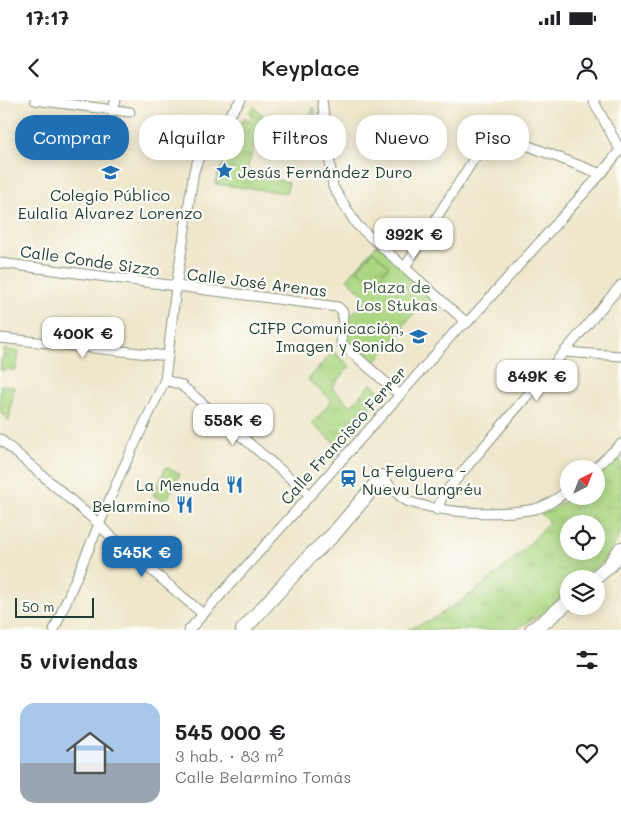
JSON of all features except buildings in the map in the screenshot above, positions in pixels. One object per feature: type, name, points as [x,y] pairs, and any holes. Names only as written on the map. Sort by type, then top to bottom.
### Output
[{"type":"street","points":[[35,100],[130,112]]},
{"type":"street","points":[[112,110],[116,100]]},
{"type":"street","points":[[53,628],[121,473],[165,380],[176,287],[194,171],[200,152],[240,100]]},
{"type":"street","points":[[322,100],[333,188],[357,225],[467,323]]},
{"type":"street","points":[[593,100],[620,149]]},
{"type":"street","points":[[405,268],[488,137],[529,146],[601,174]]},
{"type":"street","name":"Calle Francisco Ferrer","points":[[189,630],[458,328],[467,323],[601,174],[620,149]]},
{"type":"street","name":"Calle Conde Sizzo","points":[[0,263],[176,287]]},
{"type":"street","points":[[437,510],[443,495],[621,285]]},
{"type":"street","name":"Calle José Arenas","points":[[176,287],[338,307],[344,316],[341,343],[400,395]]},
{"type":"street","points":[[0,338],[168,356]]},
{"type":"street","points":[[564,352],[621,356]]},
{"type":"street","points":[[165,380],[181,385],[310,495]]},
{"type":"street","points":[[0,438],[203,614]]},
{"type":"street","points":[[604,460],[621,444]]},
{"type":"street","points":[[243,630],[382,477],[393,490],[407,501],[437,510],[503,512],[537,508],[560,497]]},
{"type":"street","points":[[373,489],[393,490]]},
{"type":"street","points":[[604,570],[621,549]]},
{"type":"street","points":[[532,630],[560,608]]},
{"type":"green space","points":[[254,107],[263,115],[254,115],[254,146],[247,170],[289,183],[286,193],[215,184],[225,160],[244,160],[244,118],[245,117],[249,120],[253,116],[249,112]]},
{"type":"green space","points":[[313,107],[316,115],[311,115]]},
{"type":"green space","name":"Plaza de Los Stukas","points":[[378,243],[435,294],[426,305],[423,303],[403,326],[405,328],[372,365],[351,347],[344,336],[346,322],[368,299],[347,279]],"holes":[[[373,251],[389,266],[374,284],[357,269]]]},
{"type":"green space","points":[[373,251],[389,266],[374,284],[357,269]]},
{"type":"green space","points":[[4,350],[19,351],[16,370],[0,370]]},
{"type":"green space","points":[[333,351],[350,366],[332,388],[351,406],[371,384],[383,394],[337,445],[312,424],[332,400],[308,380]]},
{"type":"green space","points":[[0,385],[14,387],[9,421],[0,412]]},
{"type":"green space","points":[[621,453],[621,533],[605,559],[605,515],[560,515],[560,560],[605,560],[594,570],[560,570],[560,599],[541,615],[514,630],[407,630],[439,615],[498,573],[549,522],[541,514],[553,510],[560,505],[605,505],[605,466]]},
{"type":"green space","points":[[166,467],[180,474],[166,501],[153,495]]},
{"type":"place","name":"Jesús Fernández Duro","points":[[224,171]]},
{"type":"place","name":"Colegio Público Eulalia Alvarez Lorenzo","points":[[110,172]]},
{"type":"place","name":"CIFP Comunicación, Imagen y Sonido","points":[[418,336]]},
{"type":"place","name":"La Felguera - Nuevu Llangréu","points":[[348,479]]},
{"type":"place","name":"La Menuda","points":[[234,484]]},
{"type":"place","name":"Belarmino","points":[[184,505]]}]
